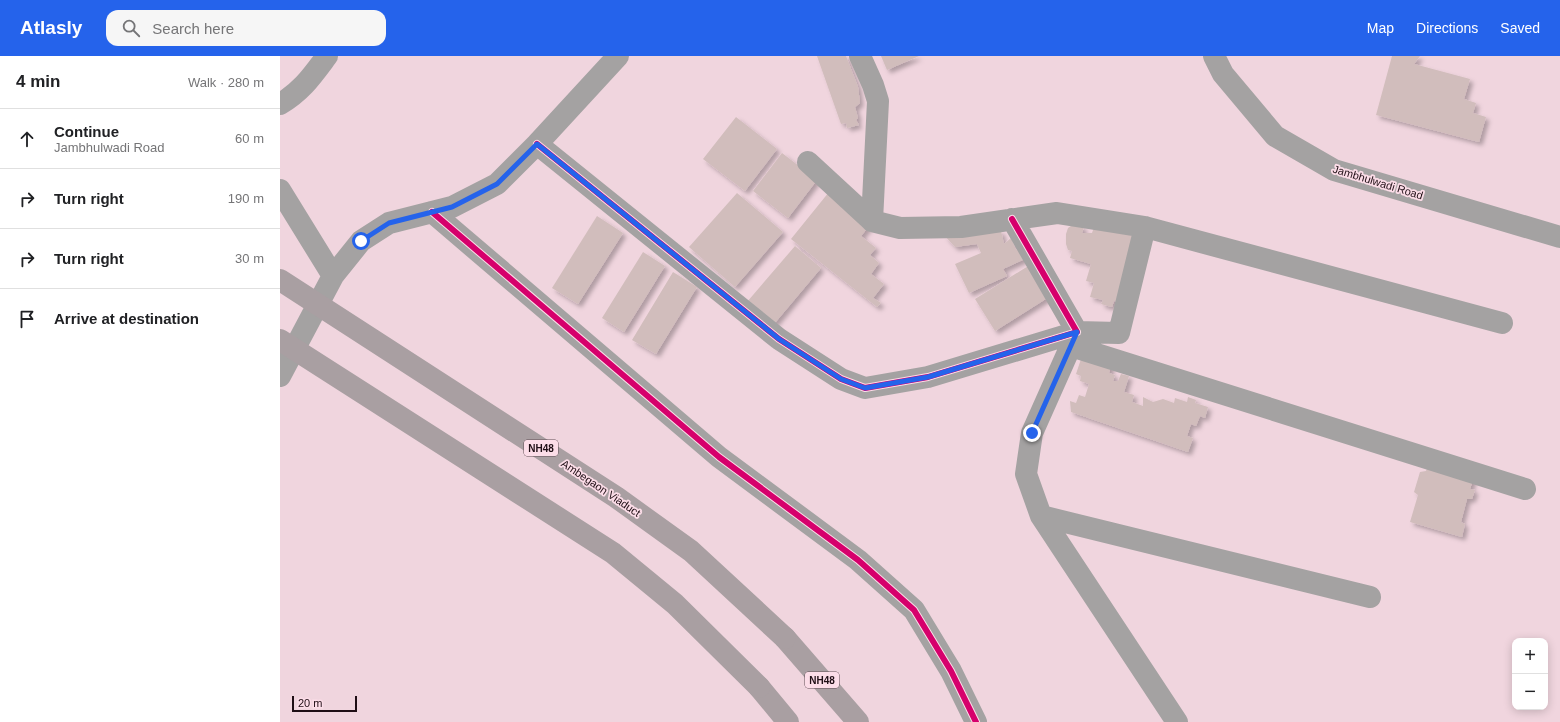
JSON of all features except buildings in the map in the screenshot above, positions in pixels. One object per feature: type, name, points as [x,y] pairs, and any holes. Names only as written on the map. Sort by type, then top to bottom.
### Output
[{"type":"highway","name":"Ambegaon Viaduct","points":[[280,280],[616,497],[690,552],[785,638],[858,722]]},
{"type":"highway","points":[[280,340],[613,553],[675,604],[759,687],[788,722]]},
{"type":"street","points":[[280,104],[294,96],[310,79],[327,56]]},
{"type":"street","points":[[280,376],[333,276],[361,241],[389,223],[452,207],[497,184],[537,144],[618,56]]},
{"type":"street","points":[[860,56],[873,85],[878,101],[872,221]]},
{"type":"street","name":"Jambhulwadi Road","points":[[1214,56],[1223,74],[1275,136],[1334,170],[1560,237]]},
{"type":"street","points":[[537,144],[779,339],[841,379],[865,388],[928,377],[1074,339],[1119,333],[1145,227]]},
{"type":"street","points":[[808,162],[872,221],[900,228],[961,227],[1057,213],[1145,227],[1502,323]]},
{"type":"street","points":[[280,190],[333,276]]},
{"type":"street","points":[[432,212],[720,456],[858,560],[914,610],[951,671],[976,722]]},
{"type":"street","points":[[1012,219],[1074,339],[1525,489]]},
{"type":"street","points":[[1074,339],[1032,433],[1026,474],[1041,516],[1177,722]]},
{"type":"street","points":[[1041,516],[1370,597]]},
{"type":"cycle path","points":[[537,144],[779,339],[841,379],[865,388],[928,377],[1077,332],[1012,219]]},
{"type":"cycle path","points":[[432,212],[719,457],[858,560],[914,610],[951,671],[976,722]]},
{"type":"route","points":[[361,241],[389,223],[452,207],[497,184],[537,144],[779,339],[841,379],[865,388],[928,377],[1077,332],[1032,433]]}]
